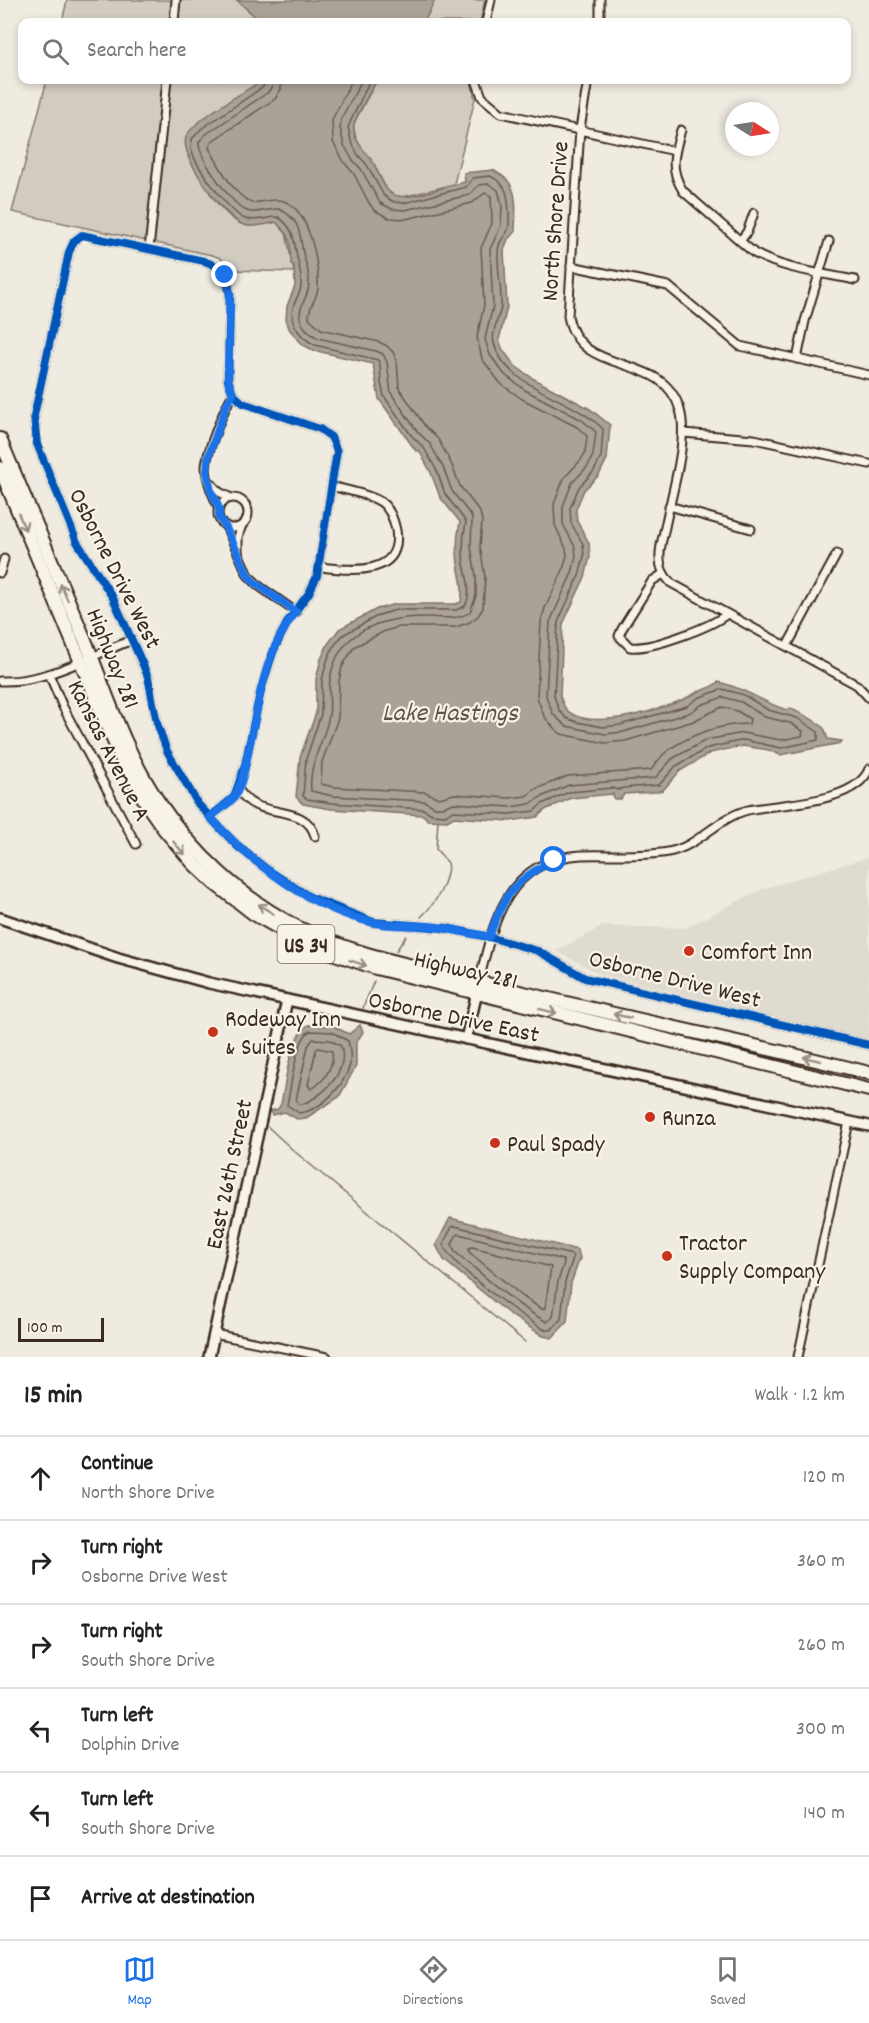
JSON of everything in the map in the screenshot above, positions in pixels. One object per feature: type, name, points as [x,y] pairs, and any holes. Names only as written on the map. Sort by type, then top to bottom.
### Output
[{"type":"highway","name":"Highway 281","points":[[0,439],[86,658]]},
{"type":"highway","name":"Highway 281","points":[[0,468],[86,658],[146,783],[186,839],[231,883],[298,928],[374,957],[478,987],[869,1090]]},
{"type":"highway","name":"Highway 281","points":[[478,987],[869,1073]]},
{"type":"street","points":[[174,18],[176,0]]},
{"type":"street","points":[[487,18],[491,0]]},
{"type":"street","points":[[600,0],[600,18]]},
{"type":"street","points":[[167,84],[149,249],[212,264],[225,275],[230,295],[228,380],[233,394],[243,403],[320,429],[331,437],[337,451],[320,567],[313,586],[288,621],[273,652],[261,690],[238,789],[234,797],[210,817]]},
{"type":"street","name":"North Shore Drive","points":[[477,84],[482,97],[501,113],[675,151]]},
{"type":"street","points":[[580,129],[587,84]]},
{"type":"street","name":"North Shore Drive","points":[[580,129],[568,316],[570,326],[579,342],[593,353],[640,369],[658,378],[672,392],[680,409],[683,433],[660,552],[663,574]]},
{"type":"street","points":[[681,130],[673,165],[676,178],[683,191],[740,241],[754,253],[770,261],[855,280]]},
{"type":"street","points":[[740,241],[747,232],[754,213]]},
{"type":"street","name":"Osborne Drive West","points":[[149,249],[82,235],[74,241],[69,250],[36,405],[34,436],[77,542],[113,598],[148,677],[157,723],[166,751],[185,784],[210,817],[237,846],[288,885],[336,909],[373,922],[446,928],[489,937],[538,951],[585,978],[869,1045]]},
{"type":"street","points":[[797,359],[805,321],[829,241]]},
{"type":"street","points":[[571,266],[668,286],[740,346],[869,375]]},
{"type":"street","points":[[233,394],[226,406],[206,465],[211,491],[219,508],[219,518],[238,551],[248,575],[254,582],[296,612]]},
{"type":"street","points":[[683,433],[754,439],[869,464]]},
{"type":"street","points":[[209,480],[219,492],[240,500],[247,508],[248,516],[238,537],[238,551]]},
{"type":"street","points":[[320,567],[355,571],[376,567],[391,556],[397,539],[394,523],[386,507],[371,498],[332,486]]},
{"type":"street","points":[[219,508],[223,502],[231,498]]},
{"type":"street","points":[[669,506],[751,529]]},
{"type":"street","points":[[225,526],[233,528],[242,525]]},
{"type":"street","points":[[787,646],[837,554]]},
{"type":"street","points":[[0,573],[4,559]]},
{"type":"street","points":[[727,614],[718,622],[648,646],[630,647],[619,636],[652,581],[663,574],[671,583],[857,685],[869,698]]},
{"type":"street","points":[[0,681],[21,681],[49,674],[132,640]]},
{"type":"street","name":"Kansas Avenue A","points":[[49,674],[63,707],[136,844]]},
{"type":"street","points":[[466,1039],[489,937],[508,894],[524,878],[554,860],[578,855],[660,853],[678,849],[736,813],[840,794],[866,780],[869,769]]},
{"type":"street","points":[[238,789],[255,805],[307,821],[315,836]]},
{"type":"street","name":"Osborne Drive East","points":[[0,918],[118,958],[209,983],[869,1126]]},
{"type":"street","name":"East 26th Street","points":[[208,1357],[286,1000]]},
{"type":"street","points":[[798,1357],[849,1122]]},
{"type":"street","points":[[214,1334],[327,1357]]},
{"type":"shaded area","points":[[67,0],[237,0],[257,18],[63,18]]},
{"type":"shaded area","points":[[435,0],[485,0],[481,18],[426,18]]},
{"type":"shaded area","points":[[46,84],[257,84],[196,125],[188,157],[219,206],[235,221],[252,226],[276,222],[286,233],[294,272],[233,270],[220,258],[212,255],[12,212]]},
{"type":"shaded area","points":[[375,84],[472,84],[475,99],[454,184],[403,197],[388,192],[372,161],[356,138],[353,125]]},
{"type":"shaded area","points":[[869,857],[869,1038],[600,974],[556,951],[603,926],[685,928],[762,889]]},
{"type":"water","points":[[237,0],[435,0],[426,18],[257,18]]},
{"type":"water","name":"Lake Hastings","points":[[256,84],[375,84],[358,115],[354,130],[357,140],[375,166],[388,191],[398,196],[422,194],[465,182],[464,173],[493,170],[505,178],[511,186],[516,206],[515,232],[508,239],[504,250],[507,307],[499,340],[503,350],[515,366],[534,379],[590,409],[610,425],[607,459],[599,475],[584,490],[576,509],[577,521],[589,543],[590,557],[585,577],[563,624],[560,696],[566,709],[581,717],[596,719],[631,716],[667,706],[718,682],[778,707],[787,710],[790,708],[823,727],[828,739],[842,741],[841,743],[780,755],[769,750],[743,746],[710,753],[680,771],[663,790],[624,794],[621,799],[614,799],[613,794],[571,798],[545,810],[537,817],[510,821],[454,817],[447,821],[428,820],[423,815],[331,809],[303,804],[296,797],[300,757],[316,713],[316,679],[328,644],[339,629],[377,609],[396,604],[456,604],[461,602],[462,588],[457,548],[460,522],[440,497],[419,450],[416,451],[379,399],[373,364],[313,350],[303,345],[290,330],[286,321],[287,306],[295,286],[294,265],[291,264],[290,243],[286,233],[276,222],[252,226],[244,225],[236,220],[215,200],[196,172],[189,158],[186,137],[199,122]]},
{"type":"water","points":[[308,1025],[333,1026],[349,1034],[360,1025],[363,1032],[356,1043],[356,1066],[339,1097],[306,1118],[297,1119],[285,1112],[272,1115],[270,1111],[278,1109],[281,1104],[289,1061],[296,1040]]},
{"type":"water","points":[[450,1218],[578,1250],[580,1258],[571,1283],[567,1322],[552,1338],[543,1336],[509,1314],[444,1260],[436,1245]]},
{"type":"waterway","points":[[421,917],[432,905],[446,878],[448,863],[436,849],[438,821]]},
{"type":"waterway","points":[[396,951],[406,936]]},
{"type":"waterway","points":[[363,1008],[374,981]]},
{"type":"waterway","points":[[268,1127],[525,1342]]},
{"type":"cycle path","points":[[210,817],[234,797],[245,765],[261,690],[273,652],[288,621],[309,593],[317,576],[337,451],[331,437],[320,429],[243,403],[233,394],[228,380],[230,295],[225,278],[215,266],[204,261],[82,235],[74,241],[69,252],[34,416],[37,444],[77,542],[113,598],[143,665],[148,677],[157,723],[167,751],[198,804],[237,846],[265,868],[310,897],[373,922],[446,928],[489,937],[538,951],[585,978],[869,1045]]},
{"type":"place","name":"Comfort Inn","points":[[689,951]]},
{"type":"place","name":"Rodeway Inn & Suites","points":[[213,1032]]},
{"type":"place","name":"Runza","points":[[650,1117]]},
{"type":"place","name":"Paul Spady","points":[[495,1143]]},
{"type":"place","name":"Tractor Supply Company","points":[[667,1256]]},
{"type":"route","points":[[225,275],[230,295],[228,380],[233,394],[226,406],[206,465],[211,491],[219,508],[221,523],[225,526],[238,551],[248,575],[254,582],[296,612],[288,621],[273,652],[261,690],[245,765],[234,797],[210,817],[237,846],[288,885],[356,917],[388,925],[446,928],[489,937],[508,894],[524,878],[554,860]]}]
